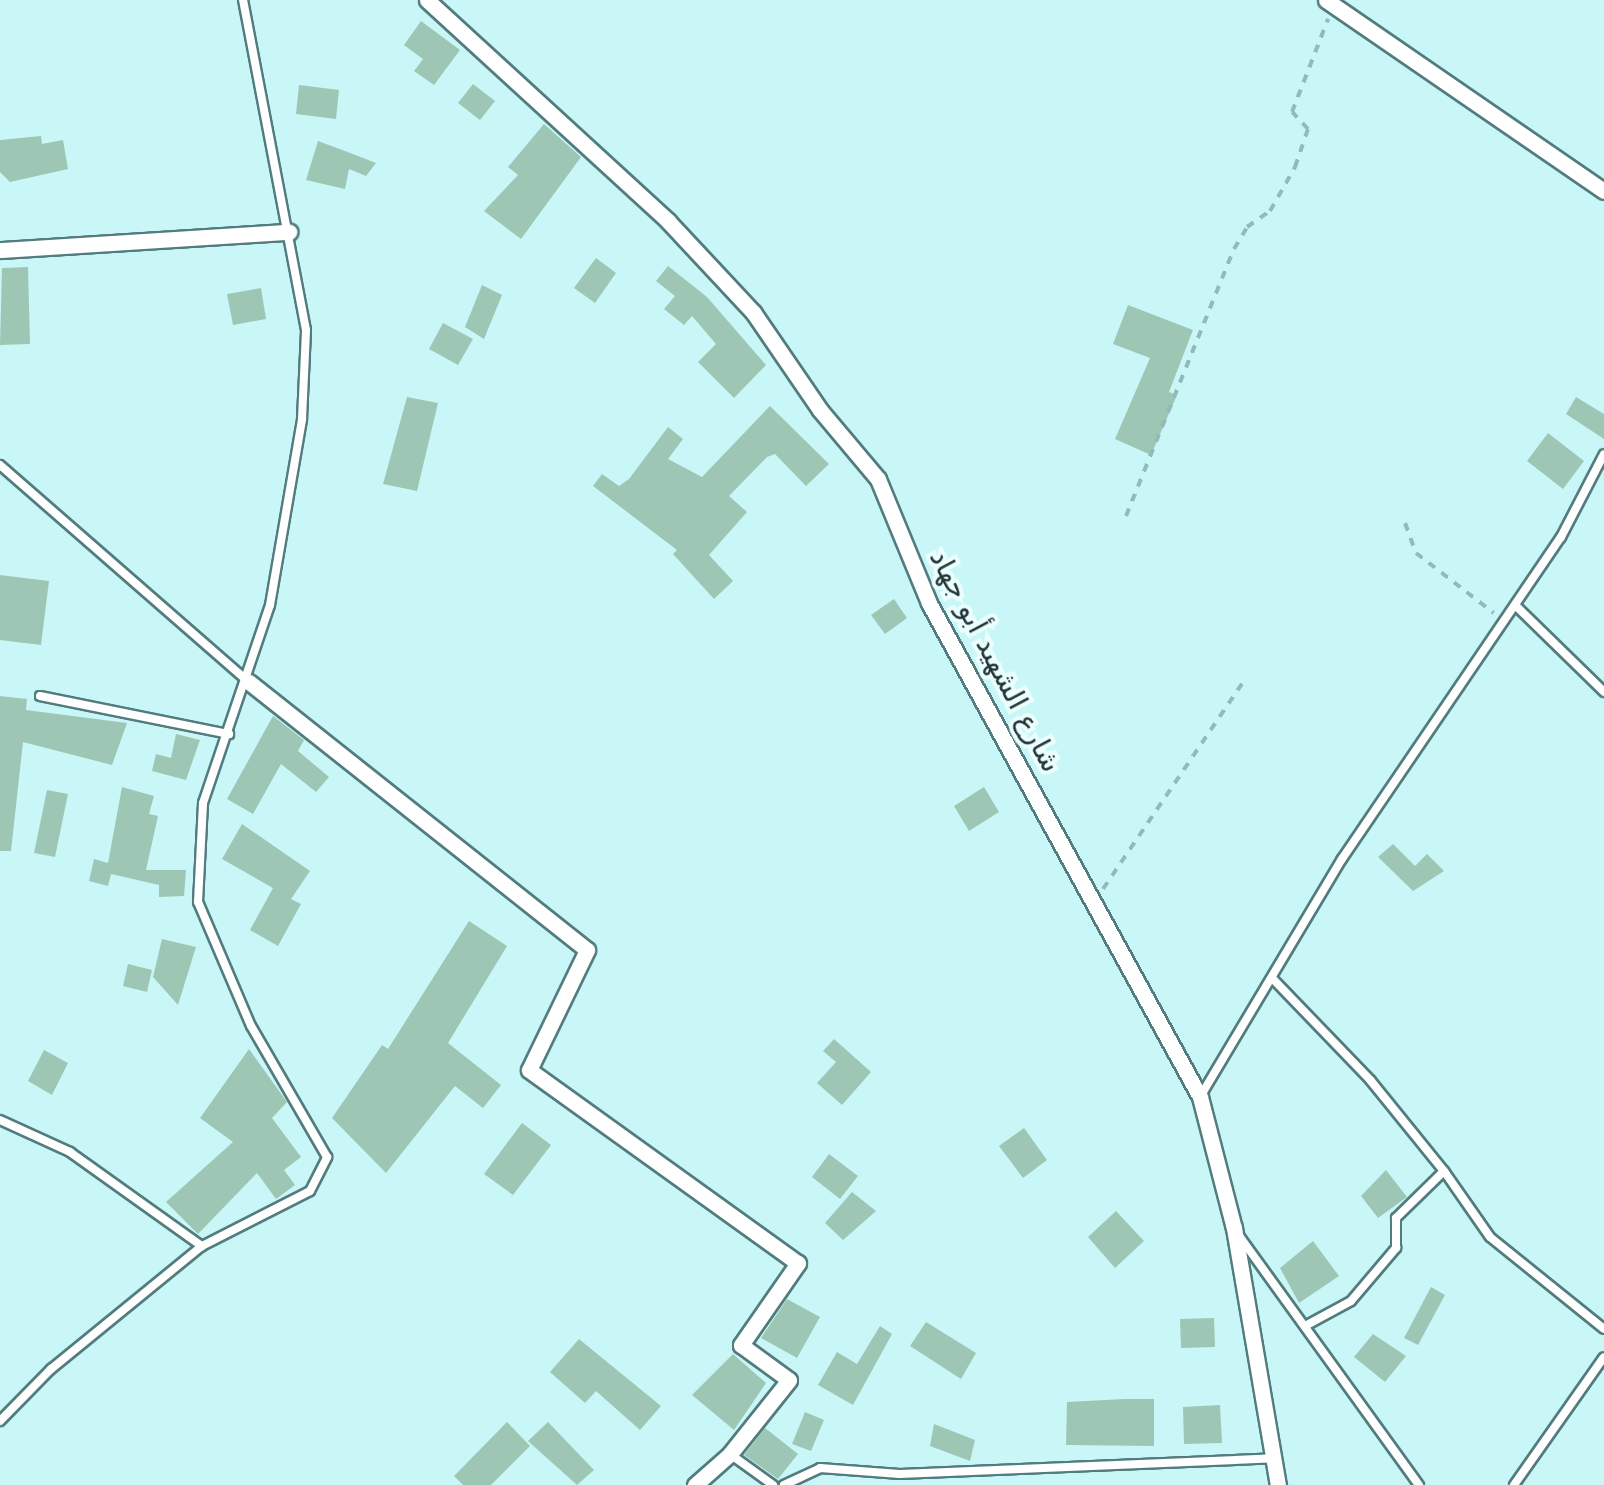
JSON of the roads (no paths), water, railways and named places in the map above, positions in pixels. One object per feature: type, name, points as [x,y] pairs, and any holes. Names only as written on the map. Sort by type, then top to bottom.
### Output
[{"type":"street","name":"شارع الشهيد أبو جهاد","points":[[426,0],[680,234],[753,312],[820,410],[878,479],[929,604],[1200,1097],[1234,1228],[1278,1485]]},
{"type":"street","points":[[1330,3],[1604,191]]},
{"type":"street","points":[[0,250],[289,232]]},
{"type":"street","points":[[250,682],[586,950],[528,1070],[798,1263],[741,1345],[789,1380],[730,1454],[695,1485]]},
{"type":"lane","points":[[0,1421],[52,1368],[202,1246],[310,1191],[327,1158],[251,1026],[198,902],[203,804],[250,682],[270,605],[302,420],[306,330],[243,0]]},
{"type":"lane","points":[[1200,1097],[1342,859],[1506,622],[1604,454]]},
{"type":"lane","points":[[0,465],[250,682]]},
{"type":"lane","points":[[1516,606],[1604,692]]},
{"type":"lane","points":[[40,696],[229,734]]},
{"type":"lane","points":[[1273,979],[1371,1081],[1444,1171],[1490,1237],[1604,1330]]},
{"type":"lane","points":[[0,1120],[70,1152],[202,1246]]},
{"type":"lane","points":[[1305,1326],[1351,1301],[1396,1248],[1396,1218],[1444,1171]]},
{"type":"lane","points":[[1234,1228],[1419,1485]]},
{"type":"lane","points":[[1514,1485],[1604,1357]]},
{"type":"lane","points":[[730,1454],[773,1485]]},
{"type":"lane","points":[[784,1485],[820,1468],[900,1474],[1274,1458]]},
{"type":"lane","points":[[895,1485],[900,1474]]}]
